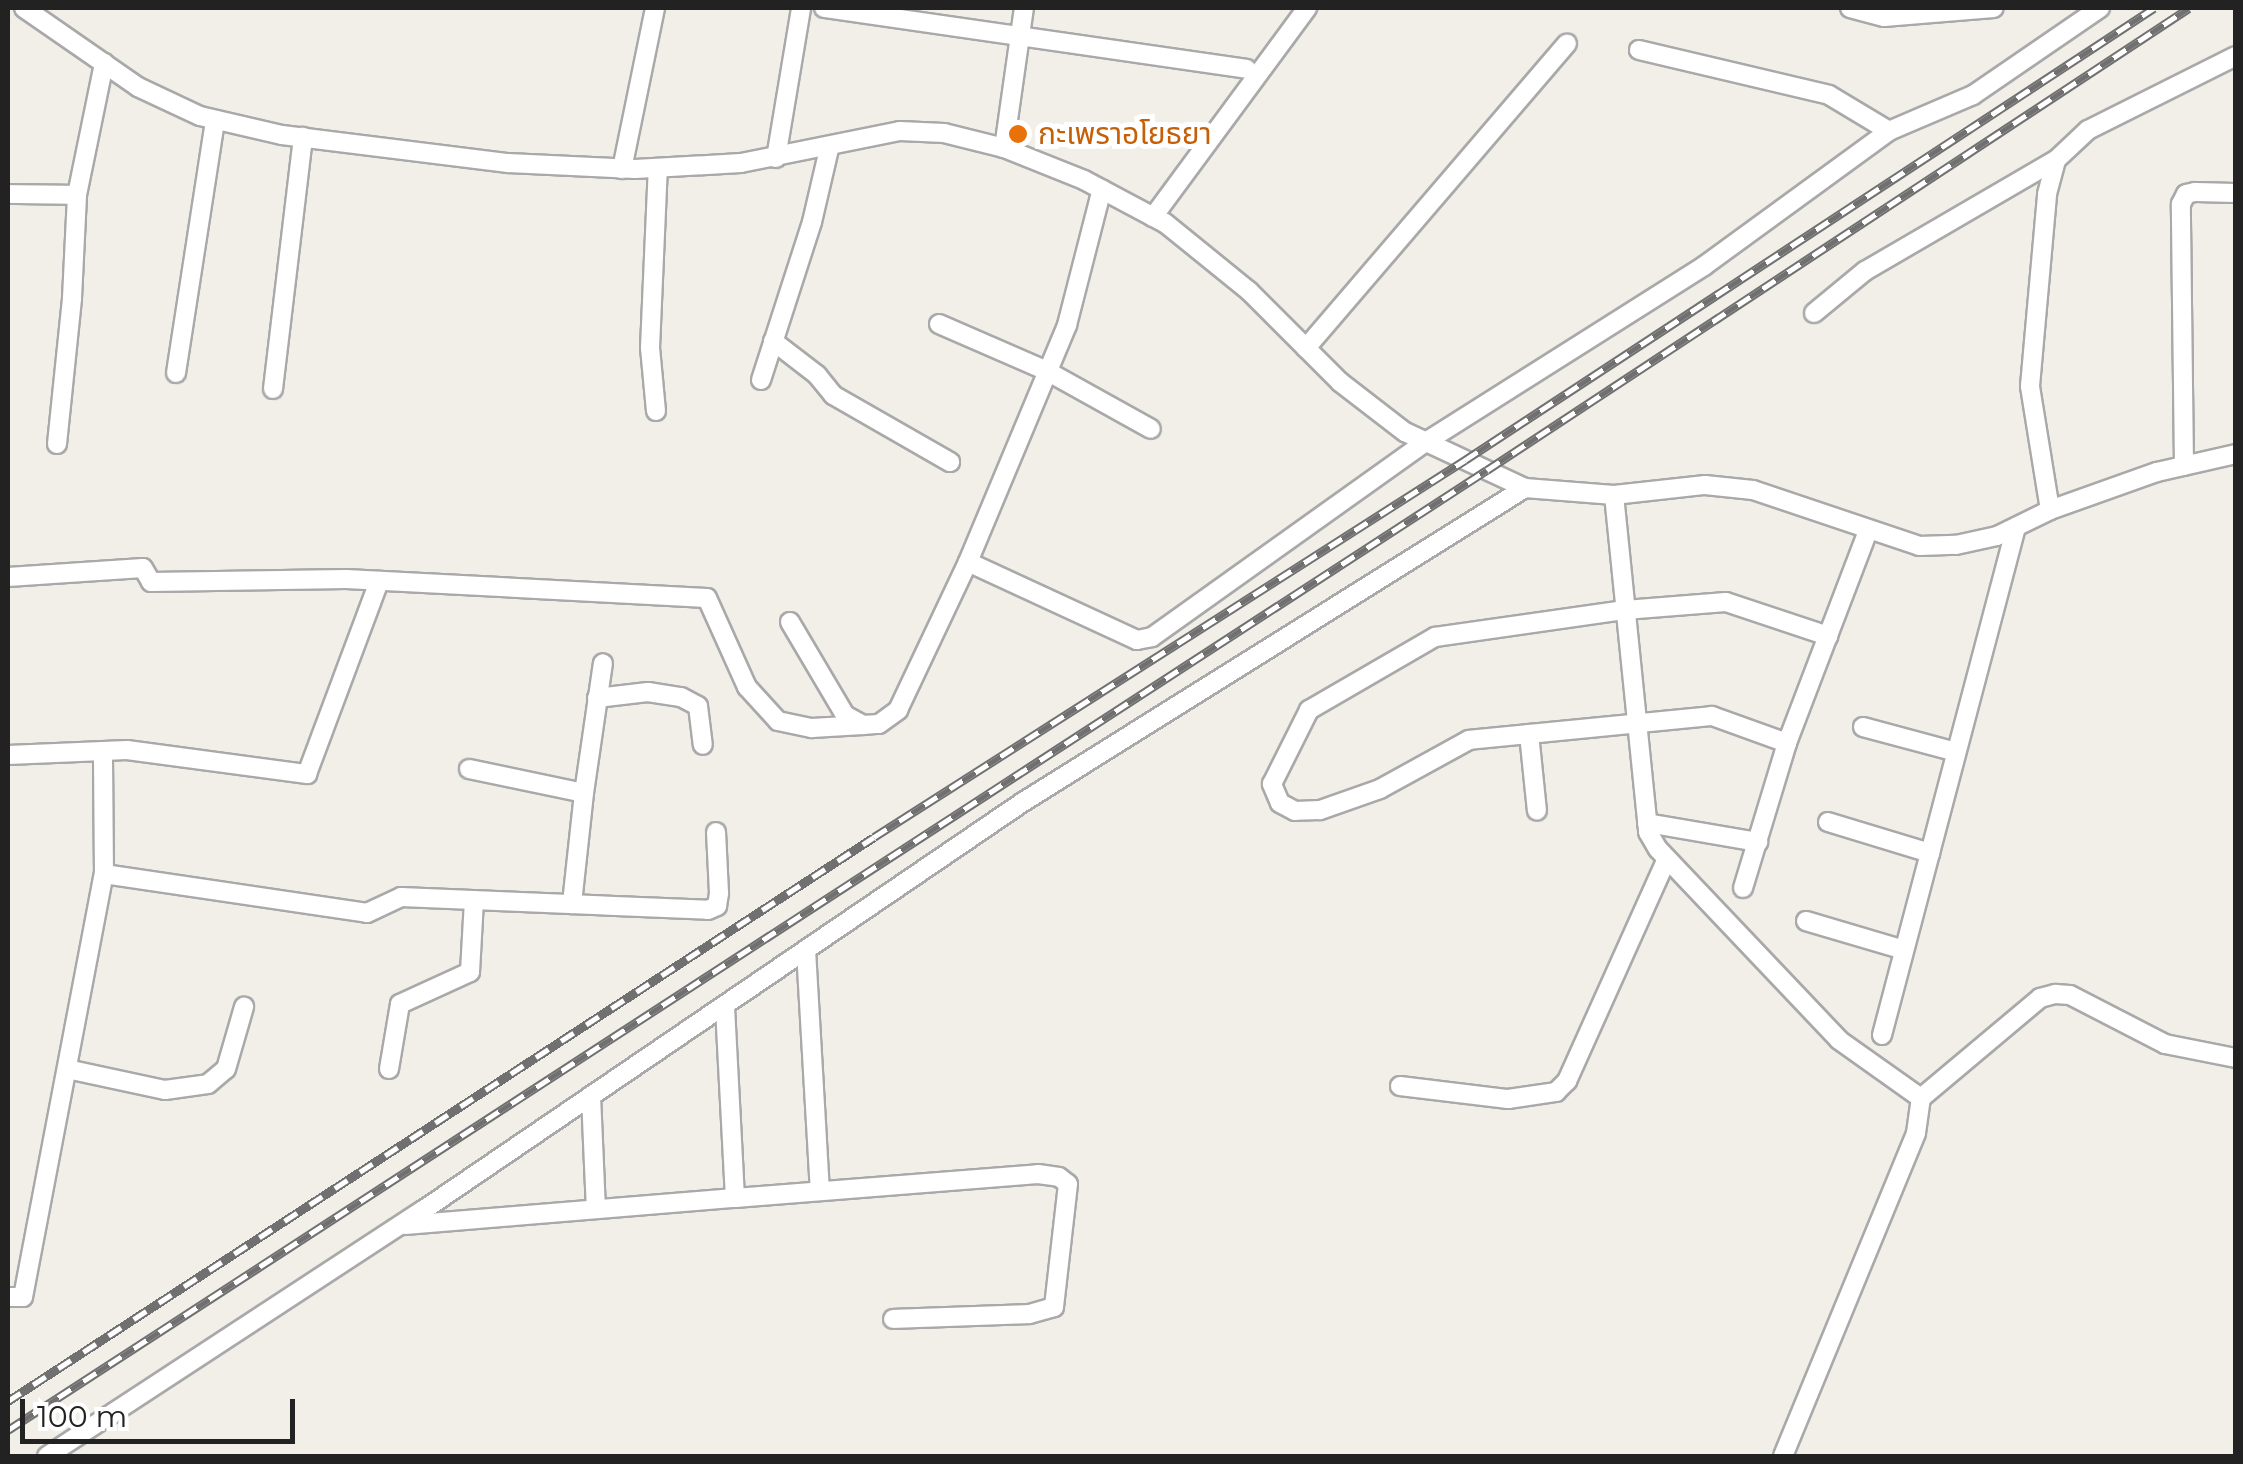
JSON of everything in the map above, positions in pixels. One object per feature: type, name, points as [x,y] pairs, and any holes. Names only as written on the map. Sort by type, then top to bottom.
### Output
[{"type":"street","points":[[24,8],[138,87],[215,120],[302,138],[508,163],[622,168],[776,158],[900,131],[944,134],[1004,148],[1102,189],[1153,217],[1249,291],[1340,382],[1424,443],[1525,488],[1614,495],[1706,485],[1753,490],[1919,546],[1938,546],[1997,536],[2050,510],[2184,466],[2236,454]]},
{"type":"street","points":[[622,168],[655,8]]},
{"type":"street","points":[[776,158],[801,8]]},
{"type":"street","points":[[824,8],[1248,69]]},
{"type":"street","points":[[1004,148],[1024,8]]},
{"type":"street","points":[[1153,217],[1306,8]]},
{"type":"street","points":[[1850,8],[1884,18],[1994,8]]},
{"type":"street","points":[[968,562],[1143,640],[1424,443],[1704,266],[1889,131],[1973,96],[2100,8]]},
{"type":"street","points":[[1306,348],[1567,44]]},
{"type":"street","points":[[1639,50],[1830,95],[1889,131]]},
{"type":"street","points":[[1814,314],[1864,271],[2056,160],[2088,130],[2236,56]]},
{"type":"street","points":[[58,444],[77,195],[104,63]]},
{"type":"street","points":[[176,374],[215,120]]},
{"type":"street","points":[[273,389],[302,138]]},
{"type":"street","points":[[761,380],[812,222],[829,149]]},
{"type":"street","points":[[2050,510],[2030,386],[2047,194],[2056,160]]},
{"type":"street","points":[[656,411],[650,348],[658,168]]},
{"type":"street","points":[[8,577],[144,568],[150,582],[379,580],[707,598],[747,687],[778,720],[812,728],[879,724],[898,710],[968,562],[1067,325],[1102,189]]},
{"type":"street","points":[[2184,466],[2181,204],[2186,194],[2195,192],[2236,193]]},
{"type":"street","points":[[8,194],[77,195]]},
{"type":"street","points":[[939,324],[1045,370],[1151,429]]},
{"type":"street","points":[[774,341],[817,374],[833,395],[950,462]]},
{"type":"street","points":[[47,1456],[401,1225],[1024,802],[1525,488]]},
{"type":"street","points":[[1614,495],[1648,832],[1667,859],[1839,1040],[1920,1098]]},
{"type":"street","points":[[1882,1035],[2016,527]]},
{"type":"street","points":[[1743,888],[1787,743],[1868,530]]},
{"type":"street","points":[[8,756],[127,750],[307,774],[379,580]]},
{"type":"street","points":[[1787,743],[1712,716],[1469,740],[1380,789],[1320,810],[1295,811],[1274,796],[1272,784],[1308,710],[1435,636],[1626,610],[1726,602],[1828,636]]},
{"type":"street","points":[[790,622],[845,715],[863,725]]},
{"type":"street","points":[[572,904],[603,662]]},
{"type":"street","points":[[598,698],[648,692],[681,698],[698,706],[703,746]]},
{"type":"street","points":[[1863,727],[1956,752]]},
{"type":"street","points":[[1529,734],[1537,811]]},
{"type":"street","points":[[8,1298],[23,1296],[104,874],[103,751]]},
{"type":"street","points":[[470,769],[575,787],[584,793]]},
{"type":"street","points":[[1647,822],[1758,842]]},
{"type":"street","points":[[1828,822],[1930,853]]},
{"type":"street","points":[[104,874],[367,913],[401,897],[708,910],[717,906],[716,832]]},
{"type":"street","points":[[1400,1086],[1508,1100],[1556,1092],[1567,1081],[1667,859]]},
{"type":"street","points":[[390,1068],[400,1004],[470,972],[474,900]]},
{"type":"street","points":[[1806,921],[1904,950]]},
{"type":"street","points":[[806,950],[820,1191]]},
{"type":"street","points":[[1783,1456],[1916,1133],[1920,1098],[2040,998],[2055,994],[2070,995],[2165,1044],[2236,1058]]},
{"type":"street","points":[[725,1005],[735,1198]]},
{"type":"street","points":[[67,1069],[165,1090],[208,1084],[226,1068],[244,1007]]},
{"type":"street","points":[[591,1096],[596,1209]]},
{"type":"street","points":[[401,1225],[1038,1174],[1059,1177],[1068,1184],[1054,1307],[1028,1314],[893,1319]]},
{"type":"railway","points":[[8,1401],[874,837],[1465,460],[2154,8]]},
{"type":"railway","points":[[8,1430],[1487,470],[2189,8]]},
{"type":"place","name":"กะเพราอโยธยา","points":[[1018,134]]}]
